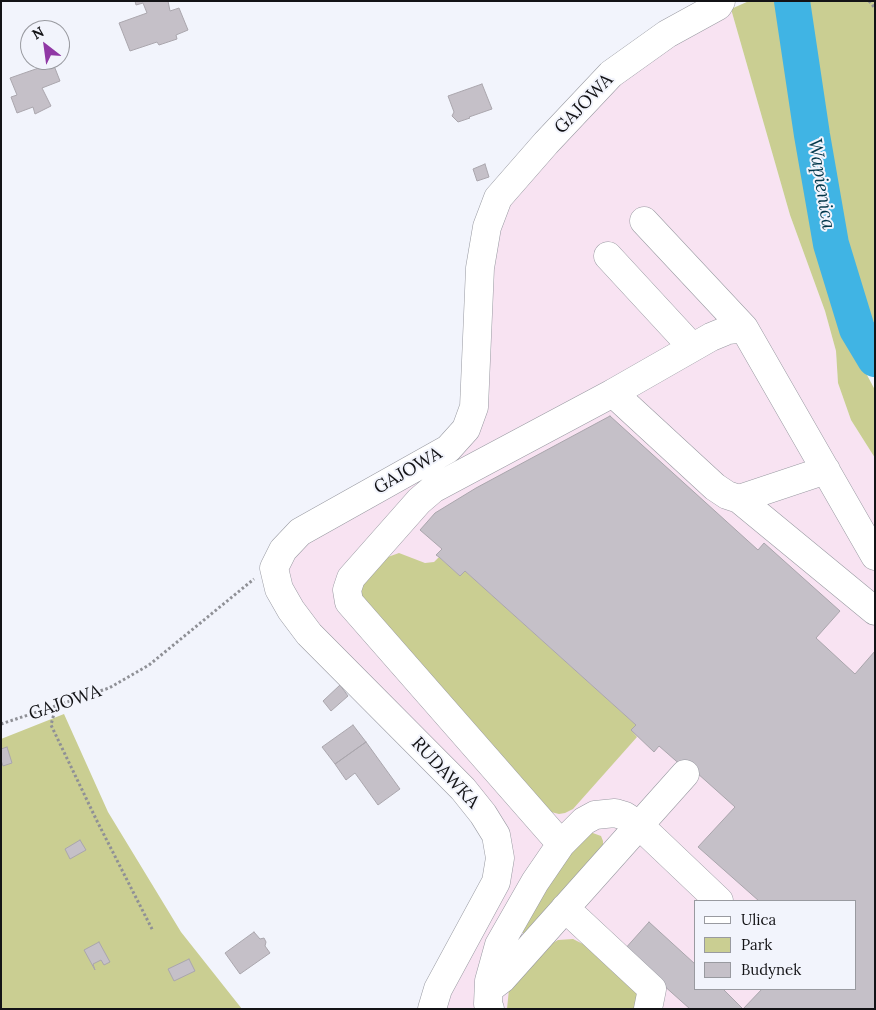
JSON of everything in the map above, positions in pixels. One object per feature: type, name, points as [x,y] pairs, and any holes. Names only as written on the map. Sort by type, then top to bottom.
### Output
[{"type":"street","name":"GAJOWA","points":[[274,568],[282,550],[300,532],[448,449],[466,429],[474,407],[480,268],[487,227],[498,198],[610,74],[667,34],[718,6],[721,1]]},
{"type":"street","points":[[644,222],[744,328],[875,556]]},
{"type":"street","points":[[608,256],[692,347]]},
{"type":"street","points":[[561,844],[349,602],[347,590],[351,578],[419,501],[433,488],[613,393],[711,337],[728,330],[744,328]]},
{"type":"street","points":[[613,393],[715,487],[726,495],[739,500],[875,611]]},
{"type":"street","points":[[739,500],[826,470]]},
{"type":"street","name":"RUDAWKA","points":[[274,568],[279,589],[291,610],[309,634],[462,789],[483,814],[496,835],[500,858],[496,882],[438,989],[432,1009]]},
{"type":"street","points":[[489,999],[502,979],[685,774]]},
{"type":"street","points":[[489,999],[499,945],[535,882],[561,844],[584,821],[595,816],[614,813],[625,816],[640,825],[717,900]]},
{"type":"street","points":[[565,908],[652,989],[648,1009]]},
{"type":"path","points":[[868,1],[875,8]]},
{"type":"path","name":"GAJOWA","points":[[1,724],[109,688],[149,665],[257,577],[274,568]]},
{"type":"path","points":[[56,706],[52,725],[96,819],[153,931]]},
{"type":"shaded area","points":[[731,9],[790,215],[825,311],[836,351],[838,383],[851,420],[875,458],[875,1009],[438,1009],[506,847],[311,626],[284,579],[288,554],[465,444],[500,212],[645,56]]},
{"type":"green space","points":[[749,1],[781,1],[816,240],[842,328],[875,390],[875,458],[851,420],[838,383],[836,351],[825,311],[790,215],[731,9]]},
{"type":"green space","points":[[808,1],[875,1],[875,326],[845,254]]},
{"type":"green space","points":[[399,553],[425,563],[434,562],[439,557],[460,576],[465,571],[636,725],[631,730],[637,737],[573,809],[559,814],[551,812],[362,603],[361,590],[364,583],[385,558]]},
{"type":"green space","points":[[64,714],[108,812],[181,932],[242,1009],[1,1009],[1,739]]},
{"type":"green space","points":[[590,832],[601,836],[603,847],[527,934],[523,933],[521,930],[574,842]]},
{"type":"green space","points":[[573,939],[583,944],[637,994],[641,1009],[507,1009],[509,989],[544,948],[558,940]]},
{"type":"building","points":[[135,1],[168,1],[170,11],[179,8],[188,30],[176,35],[177,39],[159,45],[157,42],[130,51],[119,23],[147,13],[143,3],[136,5]]},
{"type":"building","points":[[33,70],[56,70],[60,81],[42,88],[51,106],[35,114],[33,107],[17,113],[11,97],[17,95],[10,78]]},
{"type":"building","points":[[482,84],[492,109],[458,122],[452,116],[454,112],[448,96]]},
{"type":"building","points":[[485,164],[489,177],[477,181],[473,169]]},
{"type":"building","points":[[610,416],[758,550],[764,543],[840,611],[816,638],[855,674],[875,651],[875,1009],[743,1009],[761,990],[856,990],[856,900],[758,900],[698,847],[735,807],[687,764],[683,767],[659,746],[654,752],[631,730],[636,725],[465,571],[460,576],[436,555],[442,549],[420,530],[435,513],[476,488]]},
{"type":"building","points":[[340,685],[348,696],[331,711],[323,701]]},
{"type":"building","points":[[353,725],[366,742],[335,764],[322,747]]},
{"type":"building","points":[[366,742],[400,789],[378,805],[355,773],[346,780],[335,764]]},
{"type":"building","points":[[7,747],[12,763],[3,766],[1,749]]},
{"type":"building","points":[[80,840],[86,850],[70,859],[65,849]]},
{"type":"building","points":[[649,922],[694,963],[694,990],[724,990],[743,1009],[690,1009],[624,950]]},
{"type":"building","points":[[254,932],[260,939],[264,938],[265,946],[270,953],[240,974],[225,953]]},
{"type":"building","points":[[99,942],[110,962],[104,965],[101,960],[93,964],[95,970],[84,950]]},
{"type":"building","points":[[189,959],[195,971],[174,981],[168,969]]},
{"type":"waterway","name":"Wapienica","points":[[792,1],[831,244],[857,329],[875,359]]}]
